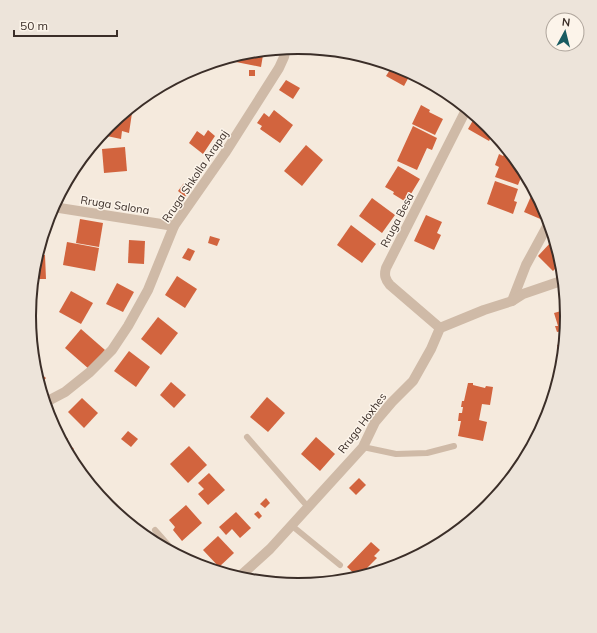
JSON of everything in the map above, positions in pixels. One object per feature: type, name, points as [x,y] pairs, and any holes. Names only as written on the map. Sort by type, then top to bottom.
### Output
[{"type":"street","name":"Rruga Shkolla Arapaj","points":[[50,400],[65,392],[90,372],[112,350],[128,326],[148,290],[174,226],[225,154],[279,68],[284,55]]},
{"type":"street","name":"Rruga Besa","points":[[440,328],[390,285],[386,280],[385,274],[386,268],[464,113]]},
{"type":"street","name":"Rruga Salona","points":[[59,208],[174,226]]},
{"type":"street","points":[[512,301],[526,265],[546,229]]},
{"type":"street","points":[[440,328],[484,310],[512,301],[523,294],[559,282]]},
{"type":"street","name":"Rruga Hoxhes","points":[[243,573],[292,525],[363,447],[375,422],[413,381],[431,349],[440,328]]},
{"type":"lane","points":[[247,437],[308,507]]},
{"type":"lane","points":[[363,447],[396,454],[427,453],[454,446]]},
{"type":"lane","points":[[292,525],[340,565]]},
{"type":"lane","points":[[155,530],[167,544]]},
{"type":"building","points":[[263,56],[261,67],[236,62],[247,59]]},
{"type":"building","points":[[249,70],[255,70],[255,76],[249,76]]},
{"type":"building","points":[[390,70],[408,78],[404,86],[386,76]]},
{"type":"building","points":[[286,80],[300,88],[293,99],[279,90]]},
{"type":"building","points":[[421,105],[430,110],[429,112],[443,119],[435,135],[412,124]]},
{"type":"building","points":[[274,110],[293,125],[280,143],[260,129],[262,126],[257,123],[264,113],[269,117]]},
{"type":"building","points":[[132,114],[129,133],[122,131],[121,139],[108,136]]},
{"type":"building","points":[[473,120],[491,138],[489,141],[468,129]]},
{"type":"building","points":[[413,126],[437,138],[432,150],[427,148],[417,170],[397,161]]},
{"type":"building","points":[[208,130],[215,136],[203,154],[189,143],[197,131],[204,136]]},
{"type":"building","points":[[306,145],[323,160],[302,186],[284,171]]},
{"type":"building","points":[[125,147],[127,171],[104,173],[102,149]]},
{"type":"building","points":[[499,154],[503,156],[504,154],[521,177],[518,185],[495,177],[499,167],[495,165]]},
{"type":"building","points":[[398,166],[420,179],[406,202],[385,187]]},
{"type":"building","points":[[495,181],[518,189],[514,201],[517,202],[513,214],[487,204]]},
{"type":"building","points":[[184,183],[191,189],[185,197],[178,191]]},
{"type":"building","points":[[531,195],[542,220],[524,212]]},
{"type":"building","points":[[372,198],[395,215],[382,233],[359,216]]},
{"type":"building","points":[[426,215],[442,222],[437,233],[441,235],[434,250],[414,241]]},
{"type":"building","points":[[80,219],[103,223],[99,247],[76,243]]},
{"type":"building","points":[[351,225],[376,244],[362,263],[337,245]]},
{"type":"building","points":[[210,236],[220,239],[217,246],[208,243]]},
{"type":"building","points":[[129,240],[145,241],[144,264],[128,263]]},
{"type":"building","points":[[67,242],[99,248],[95,271],[63,265]]},
{"type":"building","points":[[550,243],[556,268],[553,271],[538,256]]},
{"type":"building","points":[[188,248],[195,251],[190,261],[182,258]]},
{"type":"building","points":[[44,255],[45,255],[46,279],[39,279]]},
{"type":"building","points":[[177,276],[197,289],[185,308],[165,295]]},
{"type":"building","points":[[117,283],[134,292],[123,312],[106,304]]},
{"type":"building","points":[[71,291],[93,303],[81,324],[59,312]]},
{"type":"building","points":[[561,311],[560,331],[557,332],[555,326],[558,326],[554,313]]},
{"type":"building","points":[[158,317],[178,333],[161,355],[141,339]]},
{"type":"building","points":[[81,329],[105,350],[89,369],[65,348]]},
{"type":"building","points":[[559,344],[559,353],[557,345]]},
{"type":"building","points":[[129,351],[150,367],[136,387],[114,371]]},
{"type":"building","points":[[171,382],[186,395],[174,408],[160,395]]},
{"type":"building","points":[[468,383],[473,383],[473,385],[485,388],[486,386],[493,387],[490,405],[482,404],[479,420],[487,422],[483,441],[458,436],[461,421],[458,421],[459,413],[462,413],[462,401],[464,401]]},
{"type":"building","points":[[267,397],[285,413],[268,432],[250,417]]},
{"type":"building","points":[[82,398],[98,413],[84,428],[68,412]]},
{"type":"building","points":[[128,431],[138,439],[131,447],[121,439]]},
{"type":"building","points":[[316,437],[335,454],[320,471],[301,454]]},
{"type":"building","points":[[189,446],[207,465],[188,483],[170,464]]},
{"type":"building","points":[[209,473],[225,490],[208,505],[198,494],[204,489],[198,483]]},
{"type":"building","points":[[359,478],[366,485],[356,495],[349,488]]},
{"type":"building","points":[[266,498],[270,503],[265,508],[260,504]]},
{"type":"building","points":[[186,505],[202,523],[182,541],[173,530],[175,527],[169,520]]},
{"type":"building","points":[[258,511],[262,516],[259,519],[254,514]]},
{"type":"building","points":[[236,512],[251,528],[240,538],[232,529],[226,535],[219,527]]},
{"type":"building","points":[[218,536],[234,553],[219,567],[203,550]]},
{"type":"building","points":[[371,542],[380,550],[374,556],[377,558],[365,570],[354,573],[347,567]]}]
